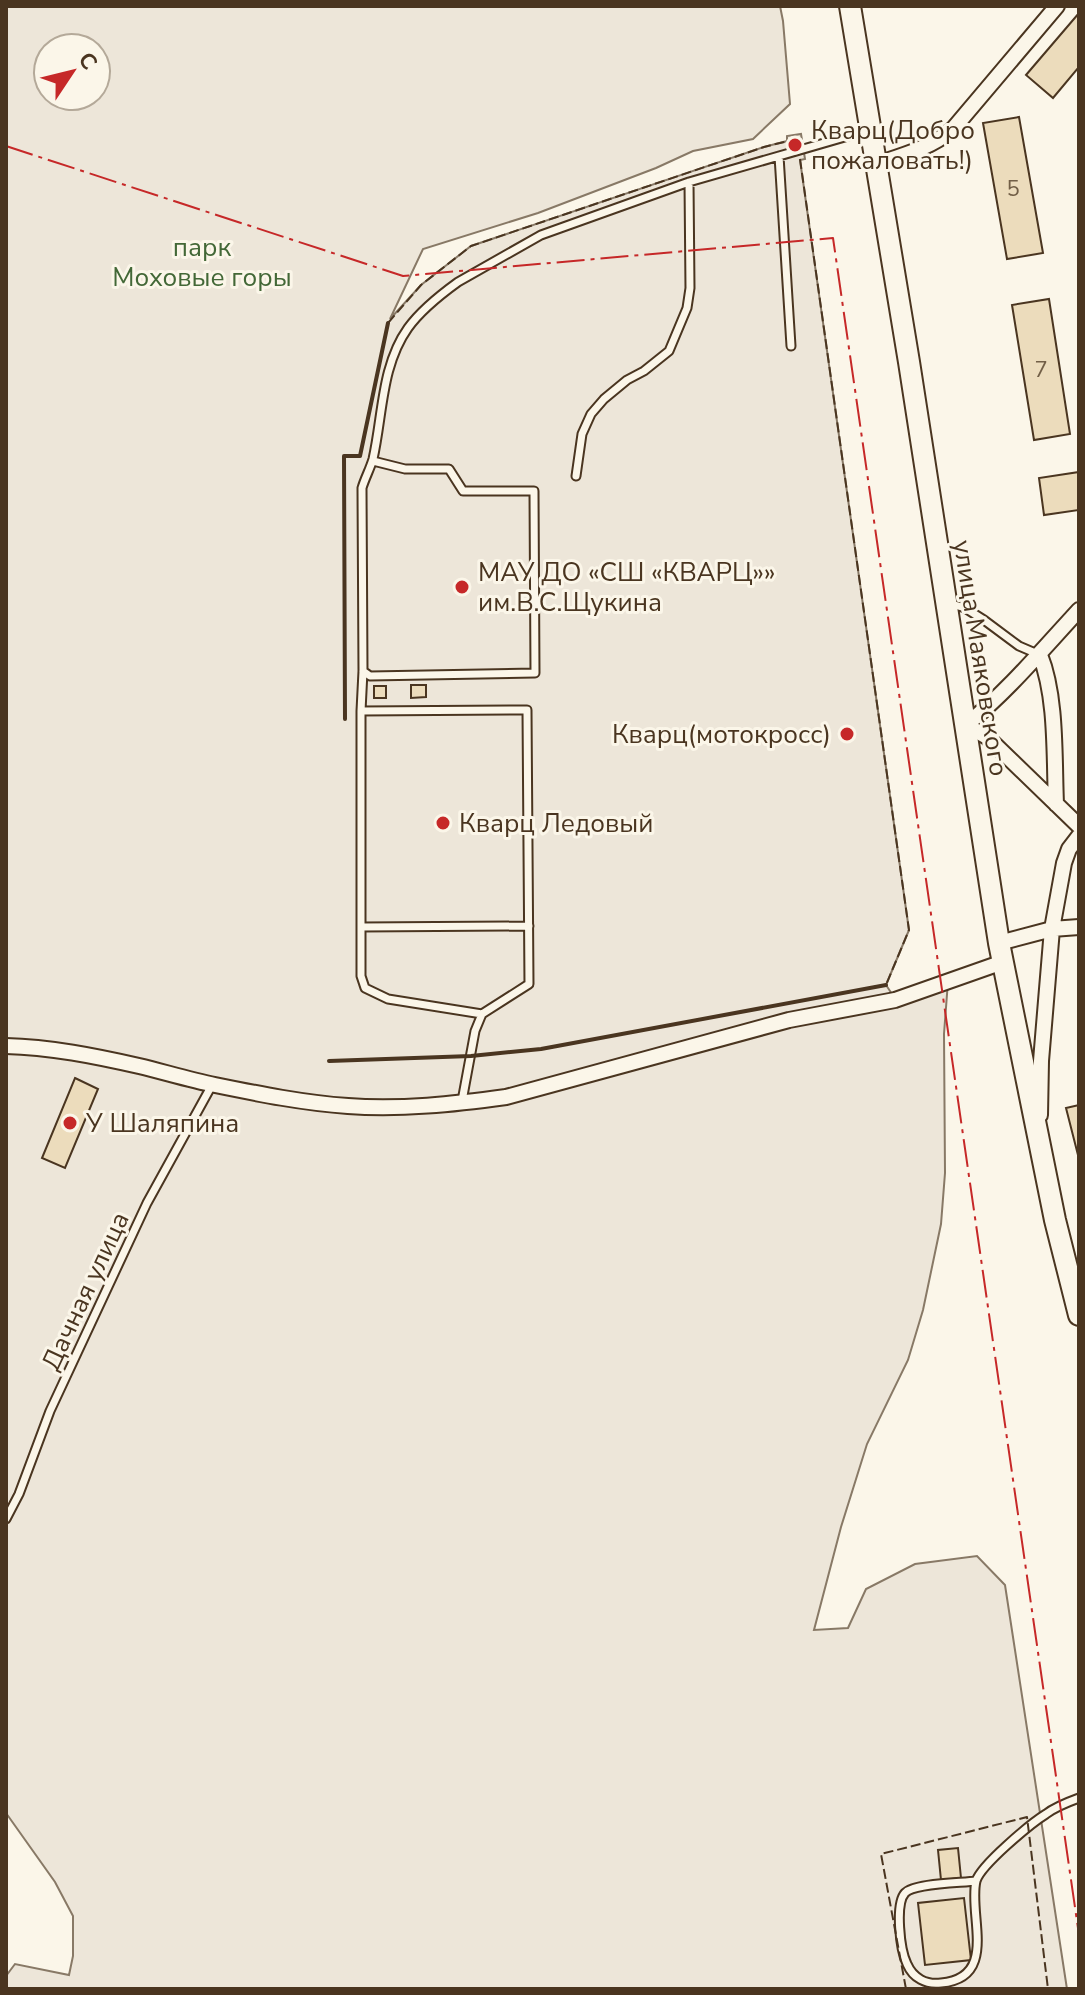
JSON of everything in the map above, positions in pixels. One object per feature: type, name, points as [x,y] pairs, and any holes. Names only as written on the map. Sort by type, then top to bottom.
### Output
[{"type":"main road","name":"улица Маяковского","points":[[850,6],[1001,952],[1055,1220],[1078,1306]]},
{"type":"street","points":[[877,164],[932,144],[953,129],[1057,6]]},
{"type":"street","points":[[1079,610],[1040,655],[966,725],[987,737],[1067,808],[1079,826]]},
{"type":"street","points":[[1040,655],[1047,672],[1053,732],[1067,808]]},
{"type":"street","points":[[1039,1143],[1041,1061],[1052,929],[1064,863],[1069,849],[1079,836]]},
{"type":"street","points":[[6,1046],[28,1046],[82,1055],[212,1085],[310,1102],[351,1106],[461,1103],[506,1097],[789,1020],[895,1000],[1052,929],[1079,927]]},
{"type":"lane","points":[[482,1014],[388,999],[365,988],[361,976],[362,488],[373,461],[386,382],[398,345],[424,310],[458,282],[541,235],[689,182],[871,130]]},
{"type":"lane","points":[[779,156],[791,346]]},
{"type":"lane","points":[[576,476],[582,434],[591,414],[604,399],[669,351],[687,308],[690,288],[689,182]]},
{"type":"lane","points":[[363,671],[370,676],[535,673],[534,491],[463,491],[449,469],[405,469],[373,461]]},
{"type":"lane","points":[[946,602],[965,608],[1019,646],[1040,655]]},
{"type":"lane","points":[[361,711],[527,710],[529,984],[482,1014],[475,1031],[461,1103]]},
{"type":"lane","points":[[362,927],[529,926]]},
{"type":"lane","name":"Дачная улица","points":[[6,1519],[19,1494],[50,1411],[147,1203],[212,1085]]},
{"type":"lane","points":[[976,1881],[916,1886],[906,1892],[899,1903],[899,1926],[907,1966],[919,1979],[929,1984],[958,1979],[978,1951],[976,1881],[991,1859],[1047,1813],[1079,1798]]},
{"type":"green space","name":"парк Моховые горы","points":[[6,6],[780,6],[790,104],[753,139],[693,151],[538,213],[423,249],[390,319],[421,285],[471,246],[787,141],[787,136],[801,134],[805,159],[800,160],[909,930],[886,985],[896,1000],[948,981],[944,1034],[945,1173],[941,1224],[923,1310],[908,1360],[867,1444],[814,1630],[848,1628],[866,1589],[915,1564],[977,1556],[1005,1585],[1067,1989],[6,1989],[6,1976],[15,1964],[69,1975],[73,1956],[73,1916],[55,1882],[6,1813]]},
{"type":"building","points":[[1079,13],[1079,67],[1053,98],[1026,75]]},
{"type":"building","points":[[1019,117],[1043,253],[1007,259],[983,123]]},
{"type":"building","points":[[1049,299],[1070,434],[1034,440],[1012,305]]},
{"type":"building","points":[[1079,472],[1079,510],[1044,515],[1039,478]]},
{"type":"building","points":[[411,685],[426,685],[426,697],[411,698]]},
{"type":"building","points":[[374,686],[386,686],[386,698],[374,698]]},
{"type":"building","name":"У Шаляпина","points":[[75,1078],[98,1089],[65,1168],[42,1158]]},
{"type":"building","points":[[1079,1105],[1079,1159],[1066,1108]]},
{"type":"building","points":[[958,1848],[961,1878],[941,1880],[938,1850]]},
{"type":"building","points":[[964,1898],[971,1960],[925,1965],[918,1903]]},
{"type":"fence","points":[[388,323],[421,285],[471,246],[788,141]]},
{"type":"fence","points":[[800,159],[909,930],[886,985]]},
{"type":"fence","points":[[906,1989],[881,1854],[1027,1817],[1048,1989]]},
{"type":"wall","points":[[345,719],[344,456],[360,456],[388,323]]},
{"type":"wall","points":[[329,1061],[471,1056],[541,1049],[886,985]]},
{"type":"power","points":[[6,146],[403,276],[833,238],[1079,1935]]},
{"type":"place","name":"Кварц(Добро пожаловать!)","points":[[795,145]]},
{"type":"place","name":"МАУ ДО «СШ «КВАРЦ»» им.В.С.Щукина","points":[[462,587]]},
{"type":"place","name":"Кварц(мотокросс)","points":[[847,734]]},
{"type":"place","name":"Кварц Ледовый","points":[[443,823]]},
{"type":"place","name":"У Шаляпина","points":[[70,1123]]}]
